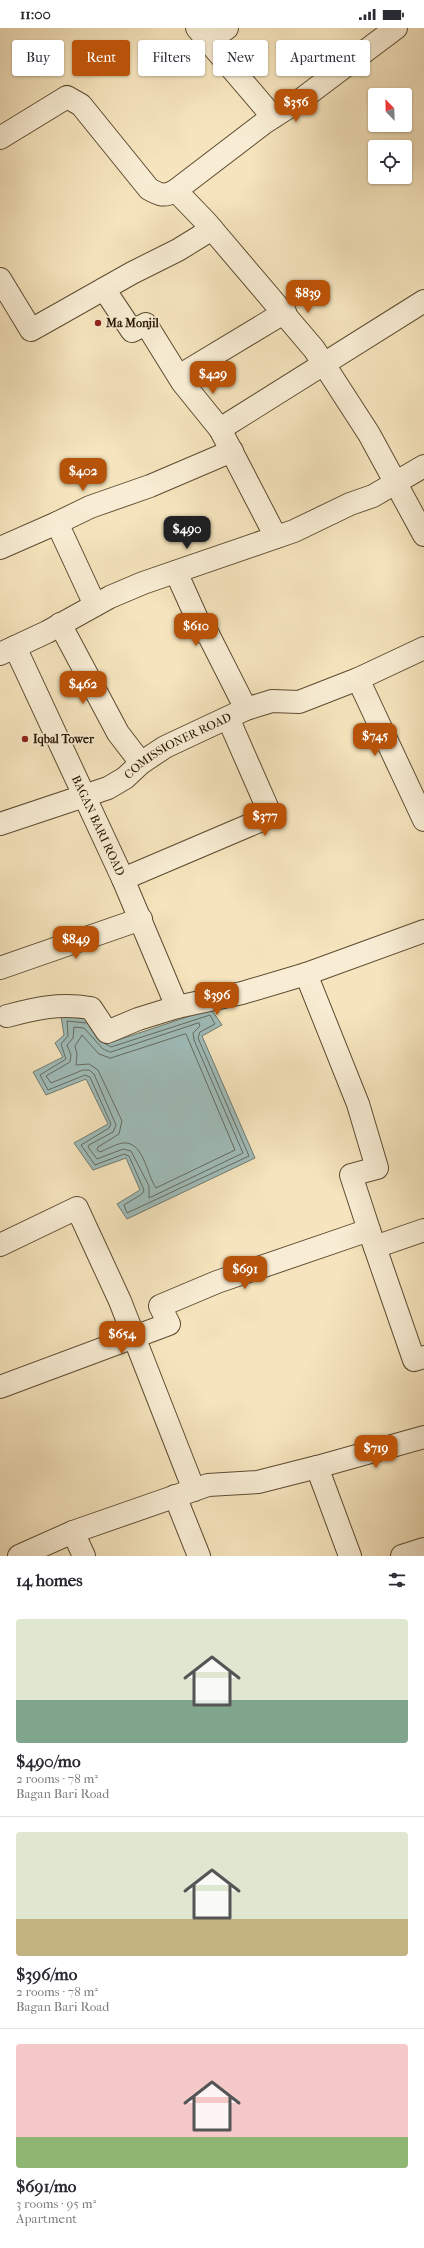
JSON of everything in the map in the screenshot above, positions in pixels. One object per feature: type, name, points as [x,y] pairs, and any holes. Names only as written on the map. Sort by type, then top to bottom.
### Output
[{"type":"street","points":[[227,28],[203,35],[273,117]]},
{"type":"street","points":[[0,138],[67,97],[81,105],[149,189],[166,196],[175,191],[273,117],[303,98],[396,28]]},
{"type":"street","points":[[175,191],[212,229],[285,312],[323,363],[368,434],[424,535]]},
{"type":"street","points":[[0,281],[31,330],[178,250],[212,229]]},
{"type":"street","points":[[104,289],[132,331],[146,324],[179,376],[220,429],[276,537]]},
{"type":"street","points":[[220,429],[424,301]]},
{"type":"street","points":[[179,376],[285,312]]},
{"type":"street","points":[[0,548],[90,508],[150,486],[232,451]]},
{"type":"street","points":[[8,650],[95,605],[143,584],[294,531],[350,504],[373,496],[424,466]]},
{"type":"street","points":[[57,523],[95,605]]},
{"type":"street","points":[[123,879],[271,816],[211,638],[207,632],[203,632],[193,614],[176,572]]},
{"type":"street","points":[[60,624],[118,733],[141,763]]},
{"type":"street","name":"COMISSIONER ROAD","points":[[0,824],[86,797],[126,778],[141,763],[183,737],[237,714],[272,701],[299,702],[358,679],[424,648]]},
{"type":"street","name":"BAGAN BARI ROAD","points":[[8,650],[86,797],[141,919],[177,1007]]},
{"type":"street","points":[[358,679],[424,820]]},
{"type":"street","points":[[0,968],[141,919]]},
{"type":"street","points":[[2,1012],[68,1004],[91,1008],[107,1032],[138,1019],[177,1007],[242,993],[306,974],[424,931]]},
{"type":"street","points":[[306,974],[358,1104],[377,1168],[350,1175],[414,1360],[424,1357]]},
{"type":"street","points":[[0,1245],[77,1208],[104,1265],[133,1336],[184,1493],[200,1556]]},
{"type":"street","points":[[0,1388],[133,1336],[169,1324],[160,1306],[217,1282],[372,1238],[424,1230]]},
{"type":"street","points":[[19,1556],[73,1532],[208,1485],[258,1482],[424,1437]]},
{"type":"street","points":[[317,1467],[350,1556]]},
{"type":"street","points":[[73,1532],[84,1556]]},
{"type":"street","points":[[402,1556],[424,1549]]},
{"type":"water","points":[[211,1009],[222,1025],[202,1036],[255,1158],[127,1219],[117,1204],[140,1190],[126,1158],[93,1170],[74,1143],[108,1124],[86,1079],[46,1095],[33,1072],[63,1057],[55,1043],[64,1035],[61,1016],[89,1019],[109,1043]]},
{"type":"place","name":"Ma Monjil","points":[[98,323]]},
{"type":"place","name":"Iqbal Tower","points":[[25,739]]}]
